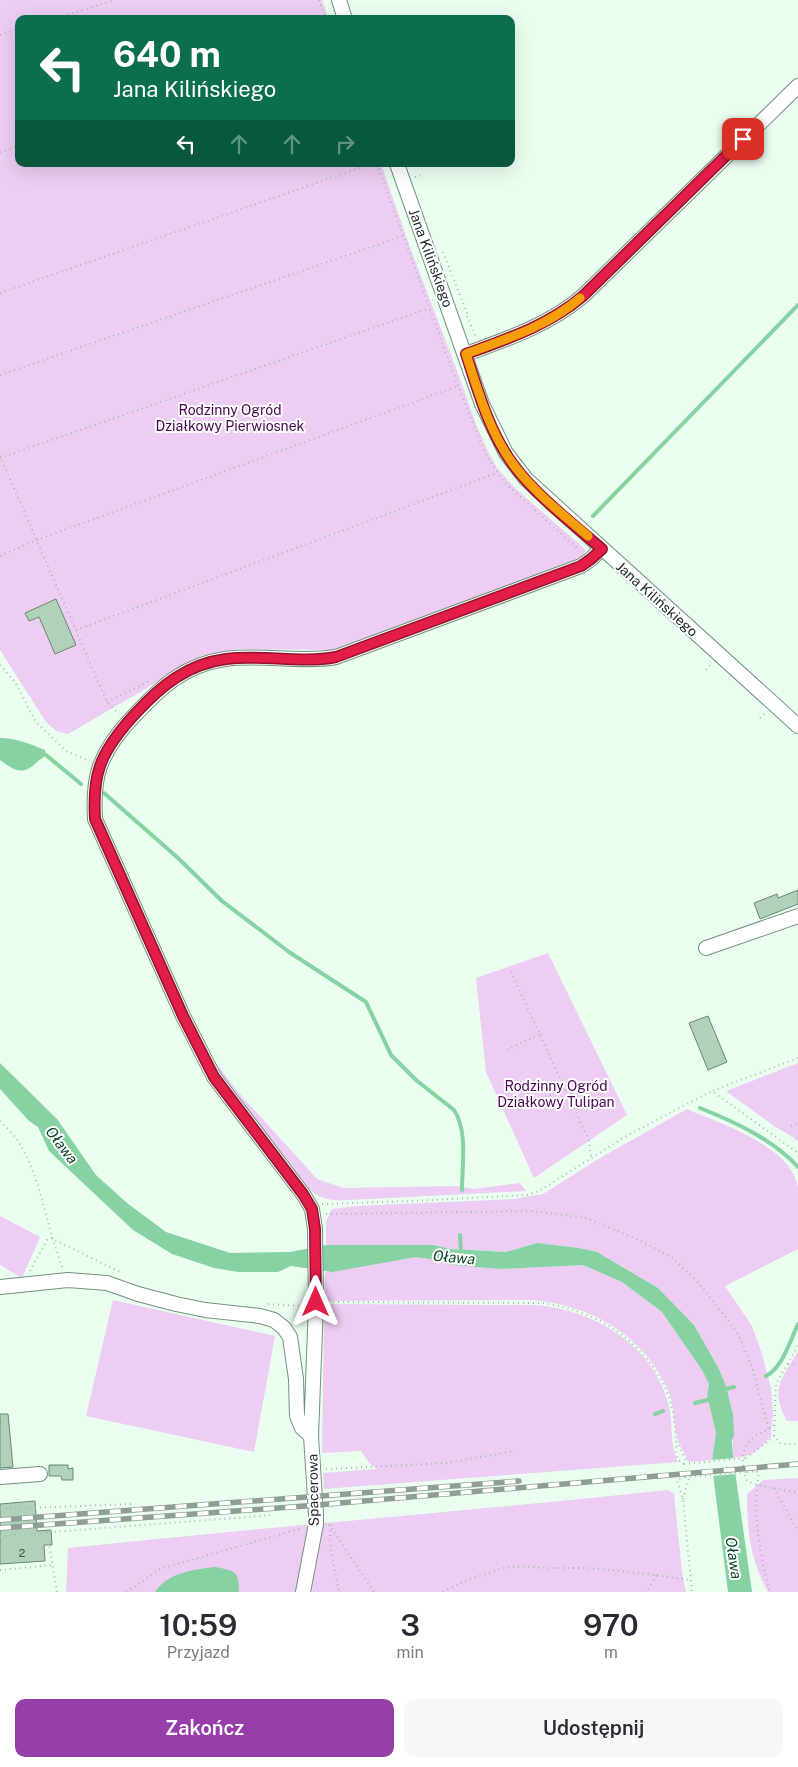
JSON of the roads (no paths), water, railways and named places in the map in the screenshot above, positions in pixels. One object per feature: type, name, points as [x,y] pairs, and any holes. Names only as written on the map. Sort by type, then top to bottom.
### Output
[{"type":"street","points":[[339,0],[344,15]]},
{"type":"street","points":[[466,354],[544,324],[564,312],[583,296],[798,86]]},
{"type":"street","name":"Jana Kilińskiego","points":[[398,167],[487,416],[512,463],[538,491],[798,726]]},
{"type":"street","name":"Spacerowa","points":[[303,1592],[316,1524],[312,1442],[315,1229],[318,1212],[214,1077],[183,1016],[95,819],[95,790],[100,766],[110,746],[128,722],[157,691],[177,676],[192,668],[225,659],[244,657],[319,659],[336,657],[581,566],[602,549]]},
{"type":"street","points":[[706,948],[798,916]]},
{"type":"street","points":[[0,1287],[68,1280],[107,1283],[176,1304],[205,1310],[260,1316],[280,1323],[293,1345],[298,1422],[312,1442]]},
{"type":"street","points":[[0,1477],[40,1474]]},
{"type":"water","points":[[0,738],[17,740],[45,750],[46,755],[27,769],[15,769],[0,760]]},
{"type":"water","name":"Oława","points":[[0,1063],[57,1119],[96,1175],[127,1203],[166,1232],[230,1253],[290,1252],[326,1245],[434,1245],[451,1249],[506,1252],[537,1243],[597,1252],[658,1288],[694,1325],[719,1369],[726,1386],[733,1414],[733,1457],[752,1592],[728,1592],[714,1482],[712,1460],[716,1433],[707,1395],[709,1384],[702,1370],[662,1312],[622,1282],[583,1265],[501,1269],[451,1265],[437,1260],[416,1257],[332,1272],[291,1266],[278,1272],[238,1272],[214,1268],[172,1254],[133,1230],[49,1151],[38,1127],[29,1121],[0,1089]]},
{"type":"water","points":[[215,1567],[231,1571],[237,1575],[239,1592],[155,1592],[174,1576]]},
{"type":"waterway","points":[[593,516],[798,305]]},
{"type":"waterway","points":[[46,755],[81,784]]},
{"type":"waterway","points":[[104,793],[178,858],[222,901],[289,952],[366,1002],[391,1055],[416,1080],[454,1110],[463,1138],[462,1190]]},
{"type":"waterway","points":[[700,1108],[752,1132],[777,1148],[798,1167]]},
{"type":"waterway","name":"Oława","points":[[460,1235],[461,1253]]},
{"type":"waterway","points":[[766,1376],[772,1372],[781,1360],[798,1324]]},
{"type":"waterway","points":[[722,1390],[734,1387]]},
{"type":"waterway","points":[[695,1403],[712,1399]]},
{"type":"waterway","points":[[655,1414],[663,1411]]},
{"type":"railway","points":[[0,1528],[305,1506],[798,1464]]},
{"type":"railway","points":[[0,1520],[519,1481]]},
{"type":"park label","name":"Rodzinny Ogród Działkowy Pierwiosnek","points":[[230,418]]},
{"type":"park label","name":"Rodzinny Ogród Działkowy Tulipan","points":[[556,1094]]}]
